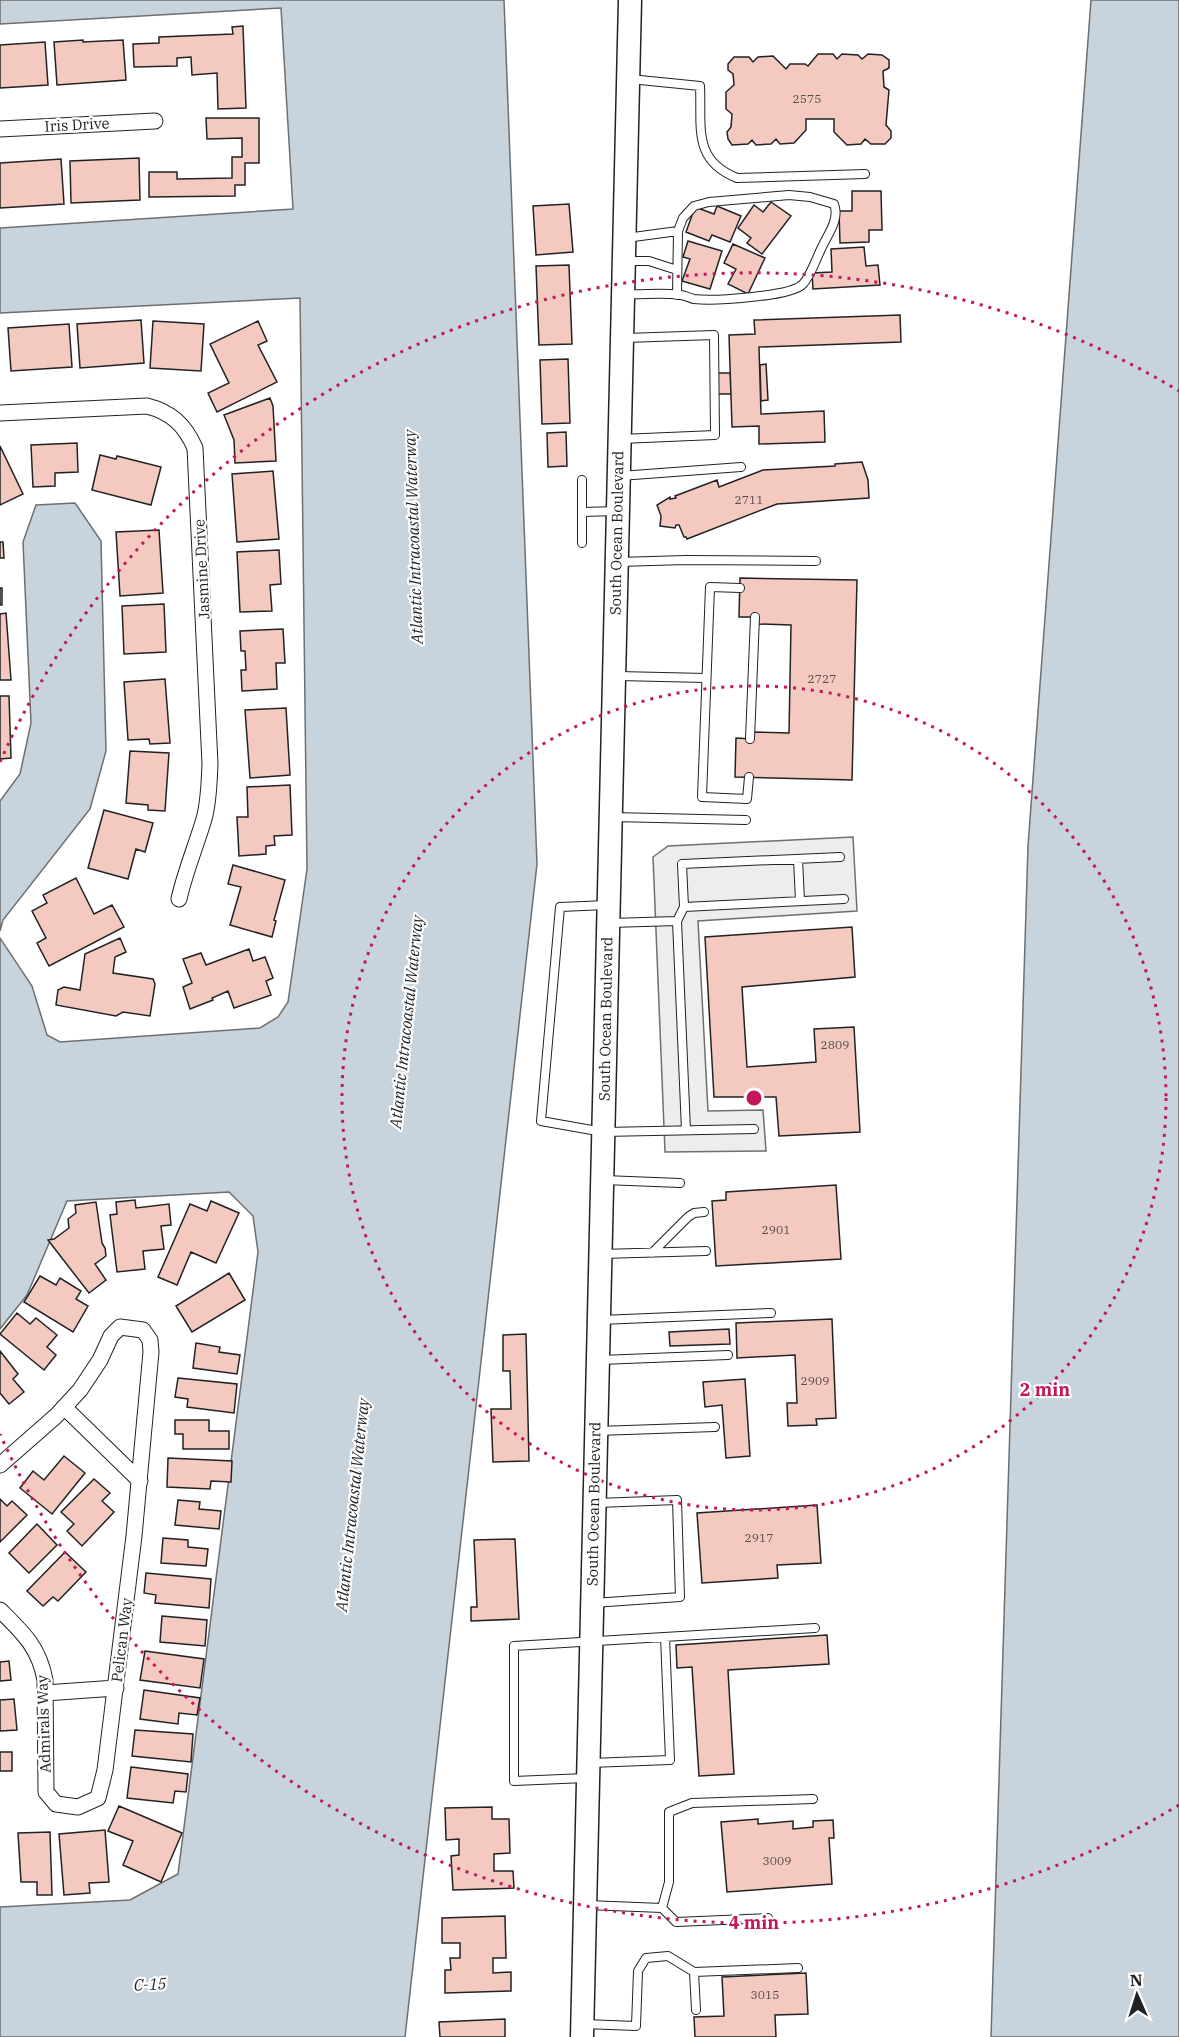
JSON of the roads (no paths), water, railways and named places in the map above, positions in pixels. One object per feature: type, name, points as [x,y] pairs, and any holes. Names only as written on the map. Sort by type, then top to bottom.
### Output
[{"type":"main road","name":"South Ocean Boulevard","points":[[582,2031],[630,0]]},
{"type":"street","name":"Iris Drive","points":[[0,129],[154,121]]},
{"type":"street","name":"Jasmine Drive","points":[[0,412],[147,406],[160,409],[182,425],[195,448],[210,764],[209,793],[204,819],[186,870],[179,899]]},
{"type":"street","name":"Pelican Way","points":[[0,1465],[14,1455],[80,1390],[100,1360],[111,1336],[120,1327],[143,1330],[150,1340],[151,1352],[140,1481],[116,1688],[105,1770],[98,1798]]},
{"type":"street","points":[[64,1407],[140,1481]]},
{"type":"street","name":"Admirals Way","points":[[0,1610],[23,1633],[38,1655],[42,1667],[45,1693],[46,1792],[56,1804],[78,1807],[98,1798]]},
{"type":"street","points":[[45,1693],[116,1688]]},
{"type":"lane","points":[[628,79],[699,86],[703,148],[710,162],[722,172],[737,178],[865,174]]},
{"type":"lane","points":[[623,294],[677,295],[694,299],[710,299],[776,295],[790,291],[802,285],[836,217],[834,204],[810,197],[789,195],[709,202],[694,206],[687,212],[678,231],[677,295]]},
{"type":"lane","points":[[624,250],[678,231]]},
{"type":"lane","points":[[624,250],[677,270]]},
{"type":"lane","points":[[620,439],[715,435],[714,335],[622,338]]},
{"type":"lane","points":[[619,477],[741,467]]},
{"type":"lane","points":[[582,480],[582,543]]},
{"type":"lane","points":[[582,512],[618,511]]},
{"type":"lane","points":[[617,562],[816,561]]},
{"type":"lane","points":[[740,588],[710,587],[702,797],[747,799],[749,777]]},
{"type":"lane","points":[[750,739],[755,617]]},
{"type":"lane","points":[[614,676],[706,678]]},
{"type":"lane","points":[[611,817],[746,820]]},
{"type":"lane","points":[[686,1130],[677,921],[684,907],[682,864],[840,857]]},
{"type":"lane","points":[[798,859],[800,901]]},
{"type":"lane","points":[[684,907],[844,899]]},
{"type":"lane","points":[[677,921],[560,907],[541,1121],[603,1132],[754,1129]]},
{"type":"lane","points":[[602,1180],[680,1183]]},
{"type":"lane","points":[[652,1253],[688,1217],[694,1213],[704,1212]]},
{"type":"lane","points":[[600,1254],[706,1251]]},
{"type":"lane","points":[[599,1320],[771,1313]]},
{"type":"lane","points":[[598,1360],[728,1355]]},
{"type":"lane","points":[[596,1431],[716,1427]]},
{"type":"lane","points":[[592,1603],[680,1597],[677,1500],[594,1503]]},
{"type":"lane","points":[[665,1637],[670,1760],[514,1781],[514,1646],[815,1628]]},
{"type":"lane","points":[[662,1908],[669,1882],[669,1812],[692,1803],[813,1799]]},
{"type":"lane","points":[[585,1905],[662,1908],[676,1922],[768,1918]]},
{"type":"lane","points":[[582,2031],[636,2026],[638,1971],[646,1958],[668,1956],[694,1972],[798,1968]]},
{"type":"lane","points":[[694,1972],[696,2010]]},
{"type":"water","points":[[0,0],[504,0],[537,864],[405,2037],[0,2037],[0,1907],[130,1900],[178,1874],[258,1252],[253,1216],[229,1192],[67,1201],[27,1295],[0,1329],[0,938],[32,986],[47,1035],[60,1042],[260,1028],[278,1017],[288,1002],[307,869],[300,298],[0,313],[0,228],[293,209],[281,8],[0,24]]},
{"type":"water","points":[[1091,0],[1179,0],[1179,2037],[991,2037],[1028,846]]},
{"type":"water","points":[[75,503],[101,541],[106,751],[90,809],[3,920],[0,931],[0,801],[20,774],[31,723],[23,542],[36,505]]},
{"type":"water label","name":"Atlantic Intracoastal Waterway","points":[[413,537]]},
{"type":"water label","name":"Atlantic Intracoastal Waterway","points":[[406,1022]]},
{"type":"water label","name":"Atlantic Intracoastal Waterway","points":[[352,1505]]},
{"type":"water label","name":"C-15","points":[[150,1984]]}]
